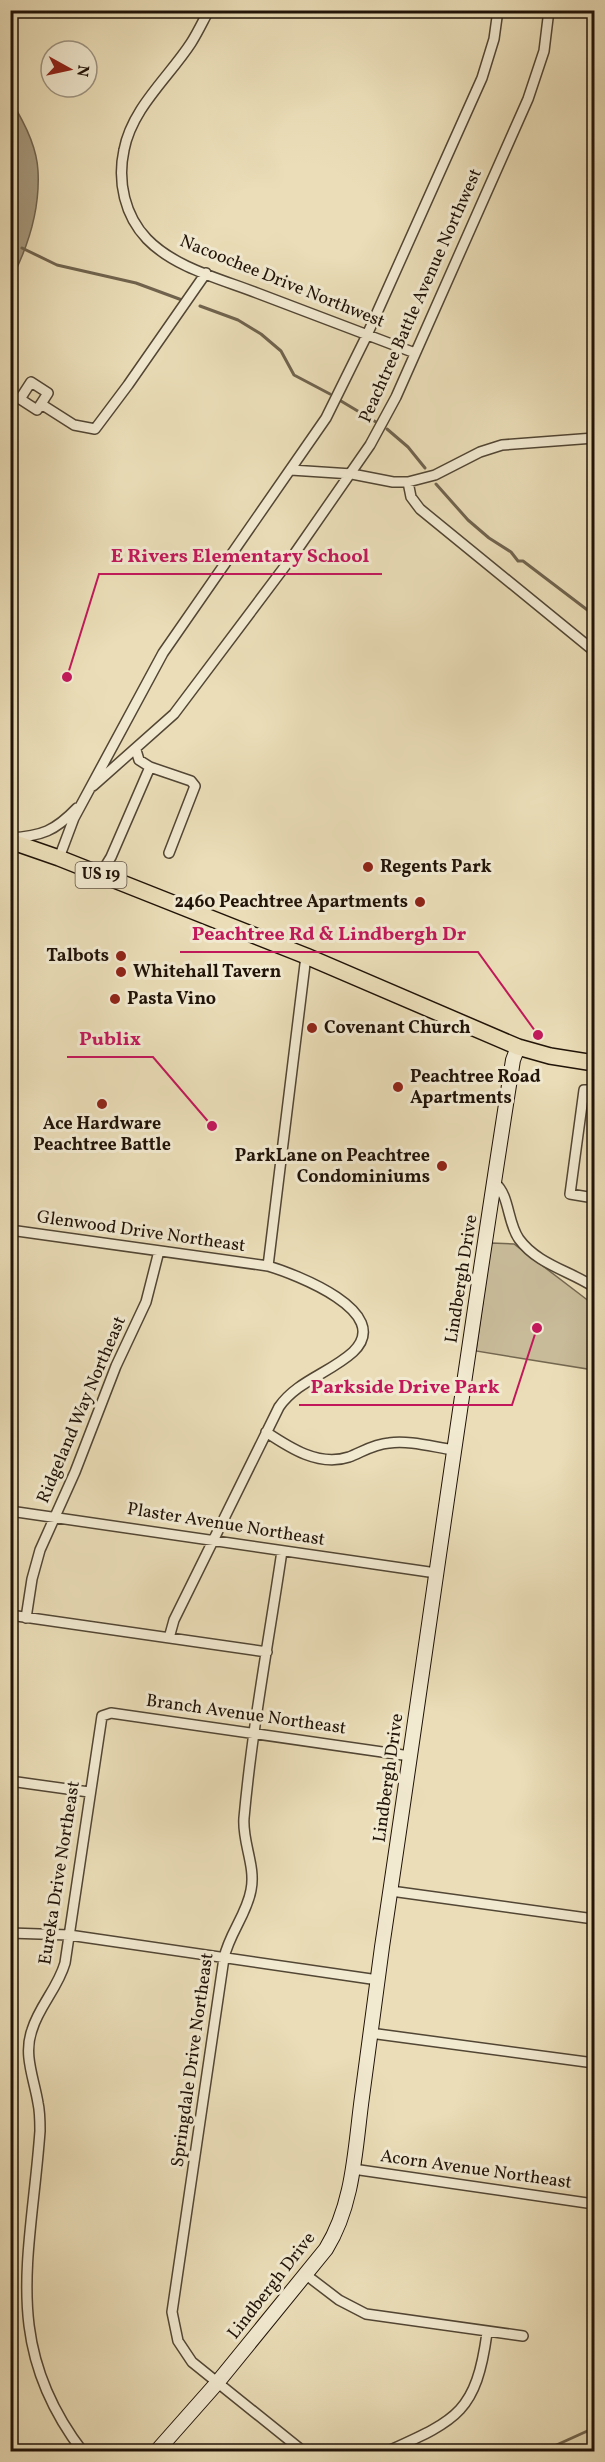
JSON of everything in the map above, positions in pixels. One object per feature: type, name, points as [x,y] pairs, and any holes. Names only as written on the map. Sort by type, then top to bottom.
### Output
[{"type":"highway","name":"US 19","points":[[10,840],[306,956],[518,1047],[550,1056],[594,1063]]},
{"type":"main road","name":"Lindbergh Drive","points":[[156,2451],[217,2383],[326,2249],[337,2230],[353,2169],[370,2033],[454,1450],[513,1060],[518,1047]]},
{"type":"street","name":"Nacoochee Drive Northwest","points":[[208,10],[191,43],[140,114],[124,149],[122,167],[124,194],[128,211],[137,226],[149,241],[165,253],[206,273],[415,353]]},
{"type":"street","name":"Peachtree Battle Avenue Northwest","points":[[59,858],[82,802],[168,645],[326,418],[367,335],[482,78],[494,39],[498,10]]},
{"type":"street","name":"Peachtree Battle Avenue Northwest","points":[[89,790],[174,714],[352,474],[386,417],[528,99],[544,51],[549,10]]},
{"type":"street","points":[[41,404],[74,425],[95,429],[206,273]]},
{"type":"street","points":[[291,470],[352,474],[393,482],[408,482],[435,476],[480,452],[502,445],[594,438]]},
{"type":"street","points":[[408,482],[411,496],[420,509],[594,651]]},
{"type":"street","points":[[136,750],[139,760],[150,767],[190,781],[195,786],[169,853]]},
{"type":"street","points":[[100,875],[111,857],[150,767]]},
{"type":"street","name":"Peachtree Battle Avenue Northwest","points":[[10,840],[34,837],[51,830],[64,821],[82,802]]},
{"type":"street","points":[[268,1266],[306,956]]},
{"type":"street","points":[[594,1090],[584,1090],[570,1194],[594,1198]]},
{"type":"street","points":[[495,1184],[503,1193],[511,1226],[529,1250],[541,1259],[594,1287]]},
{"type":"street","name":"Glenwood Drive Northeast","points":[[10,1230],[268,1266],[295,1276],[340,1299],[358,1314],[363,1330],[360,1342],[354,1351],[285,1398],[174,1620],[169,1638]]},
{"type":"street","name":"Ridgeland Way Northeast","points":[[26,1617],[35,1564],[116,1366],[146,1302],[159,1251]]},
{"type":"street","points":[[266,1432],[298,1452],[327,1459],[347,1457],[390,1442],[454,1450]]},
{"type":"street","name":"Plaster Avenue Northeast","points":[[10,1511],[436,1573]]},
{"type":"street","name":"Springdale Drive Northeast","points":[[282,1551],[244,1821],[252,1875],[251,1890],[247,1905],[227,1942],[224,1958],[172,2312],[175,2332],[183,2350],[192,2362],[304,2451]]},
{"type":"street","points":[[10,1615],[267,1653]]},
{"type":"street","name":"Branch Avenue Northeast","points":[[97,1740],[102,1716],[111,1713],[410,1756]]},
{"type":"street","name":"Eureka Drive Northeast","points":[[83,2451],[54,2415],[32,2369],[25,2344],[20,2299],[40,2131],[39,2105],[29,2061],[29,2043],[36,2020],[62,1974],[97,1740]]},
{"type":"street","points":[[10,1781],[89,1792]]},
{"type":"street","points":[[391,1891],[594,1919]]},
{"type":"street","points":[[10,1933],[69,1935],[378,1980]]},
{"type":"street","points":[[370,2033],[594,2063]]},
{"type":"street","points":[[594,2153],[594,2204]]},
{"type":"street","name":"Acorn Avenue Northeast","points":[[353,2169],[594,2204]]},
{"type":"street","points":[[305,2274],[339,2300],[366,2314],[488,2333],[523,2336]]},
{"type":"street","points":[[386,2451],[432,2432],[457,2414],[469,2399],[479,2380],[488,2333]]},
{"type":"shaded area","points":[[11,101],[25,125],[32,144],[37,162],[38,185],[32,227],[11,280]]},
{"type":"shaded area","points":[[491,1243],[514,1244],[594,1305],[594,1370],[476,1351]]},
{"type":"waterway","points":[[22,248],[57,265],[136,283],[182,300]]},
{"type":"waterway","points":[[200,306],[238,320],[261,334],[281,351],[294,375],[330,394]]},
{"type":"waterway","points":[[341,401],[376,422]]},
{"type":"waterway","points":[[387,429],[408,447],[425,468]]},
{"type":"waterway","points":[[436,484],[468,520],[489,538],[594,615]]},
{"type":"waterway","points":[[541,2452],[594,2428]]},
{"type":"place","name":"E Rivers Elementary School","points":[[67,677]]},
{"type":"place","name":"Regents Park","points":[[368,867]]},
{"type":"place","name":"2460 Peachtree Apartments","points":[[420,902]]},
{"type":"place","name":"Talbots","points":[[121,956]]},
{"type":"place","name":"Whitehall Tavern","points":[[121,972]]},
{"type":"place","name":"Pasta Vino","points":[[115,999]]},
{"type":"place","name":"Covenant Church","points":[[312,1028]]},
{"type":"place","name":"Peachtree Rd & Lindbergh Dr","points":[[538,1035]]},
{"type":"place","name":"Peachtree Road Apartments","points":[[398,1087]]},
{"type":"place","name":"Ace Hardware Peachtree Battle","points":[[102,1104]]},
{"type":"place","name":"Publix","points":[[212,1126]]},
{"type":"place","name":"ParkLane on Peachtree Condominiums","points":[[442,1166]]},
{"type":"place","name":"Parkside Drive Park","points":[[537,1328]]}]
